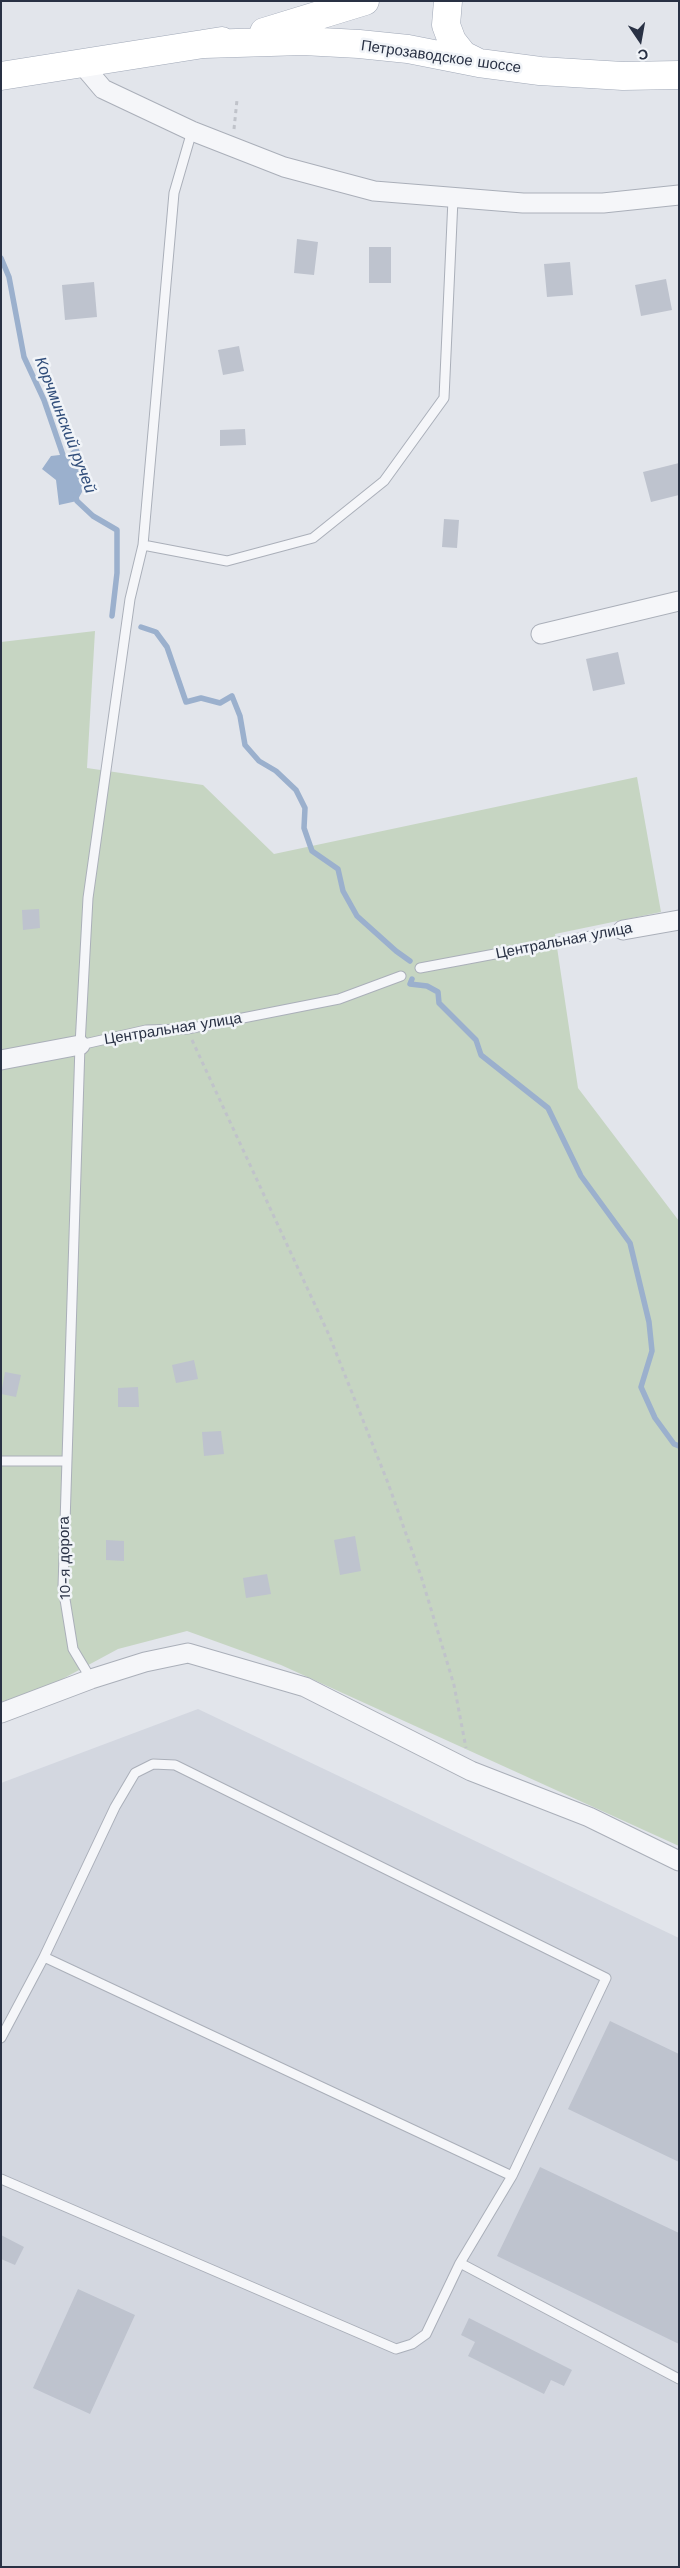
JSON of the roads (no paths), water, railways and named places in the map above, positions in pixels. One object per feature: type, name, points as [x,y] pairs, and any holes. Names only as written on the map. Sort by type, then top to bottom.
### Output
[{"type":"main road","name":"Петрозаводское шоссе","points":[[1,76],[204,44],[297,23],[366,1]]},
{"type":"main road","points":[[448,1],[446,25],[452,41],[463,55],[479,63]]},
{"type":"main road","name":"Петрозаводское шоссе","points":[[204,44],[304,41],[359,44],[408,49],[479,63],[577,73],[679,75]]},
{"type":"street","points":[[81,63],[103,89],[192,131],[284,167],[374,191],[453,199],[524,203],[603,203],[679,195]]},
{"type":"street","points":[[541,634],[679,601]]},
{"type":"street","name":"Центральная улица","points":[[623,930],[679,920]]},
{"type":"street","name":"Центральная улица","points":[[1,1060],[80,1045]]},
{"type":"street","points":[[1,1713],[91,1679],[145,1662],[188,1653],[305,1687],[471,1771],[589,1817],[679,1861]]},
{"type":"lane","name":"10-я дорога","points":[[91,1679],[73,1650],[63,1586],[80,1045],[88,898],[130,599],[143,545],[174,193],[192,131]]},
{"type":"lane","points":[[143,545],[227,561],[313,538],[384,481],[444,398],[453,199]]},
{"type":"lane","name":"Центральная улица","points":[[420,968],[623,930]]},
{"type":"lane","name":"Центральная улица","points":[[80,1045],[146,1030],[187,1029],[339,998],[401,976]]},
{"type":"lane","points":[[1,1461],[66,1461]]},
{"type":"lane","points":[[1,2038],[44,1957],[115,1807],[135,1773],[153,1764],[175,1765],[606,1978],[512,2176],[460,2263],[426,2334],[412,2344],[396,2348],[1,2179]]},
{"type":"lane","points":[[44,1957],[512,2176]]},
{"type":"lane","points":[[460,2263],[679,2379]]},
{"type":"water","points":[[77,446],[84,458],[86,471],[82,492],[77,501],[59,505],[56,480],[42,469],[51,456],[68,454]]},
{"type":"waterway","name":"Корчминский ручей","points":[[1,258],[9,277],[24,357],[44,400],[65,461]]},
{"type":"waterway","name":"Корчминский ручей","points":[[75,494],[77,501],[93,516],[117,530],[117,573],[112,616]]},
{"type":"waterway","name":"Корчминский ручей","points":[[141,627],[156,632],[167,647],[186,702],[201,698],[220,703],[232,696],[240,716],[245,745],[259,761],[276,771],[296,790],[305,808],[304,828],[312,851],[338,869],[343,891],[357,916],[410,961]]},
{"type":"waterway","name":"Корчминский ручей","points":[[412,979],[410,984],[427,986],[438,992],[439,1003],[476,1040],[481,1055],[548,1108],[581,1176],[630,1243],[649,1322],[652,1351],[641,1387],[655,1418],[674,1444],[679,1446]]}]
